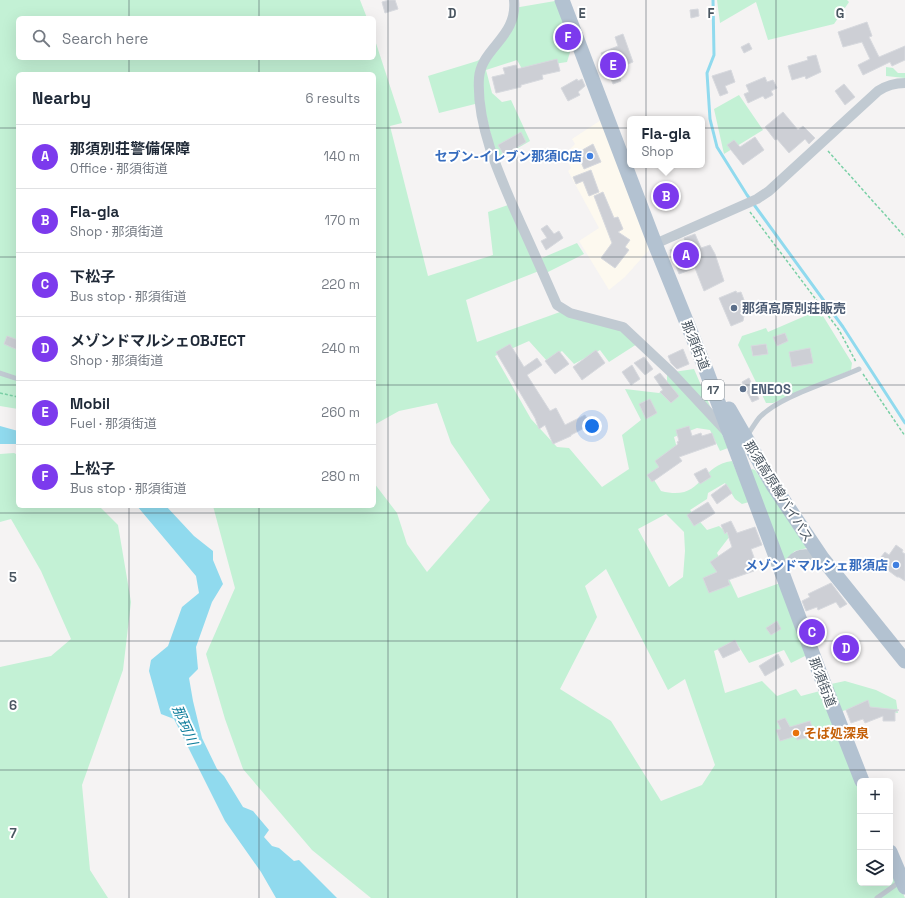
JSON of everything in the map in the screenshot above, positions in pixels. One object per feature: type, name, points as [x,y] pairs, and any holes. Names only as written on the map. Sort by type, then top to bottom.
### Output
[{"type":"main road","name":"那須街道","points":[[562,0],[655,244],[706,370],[861,778]]},
{"type":"main road","name":"那須高原線バイパス","points":[[706,370],[745,439],[822,558],[905,661]]},
{"type":"main road","points":[[893,859],[903,884]]},
{"type":"street","points":[[514,0],[513,16],[509,29],[483,64],[479,77],[481,104],[486,134],[500,177],[557,305],[570,313],[623,326],[672,373],[730,435]]},
{"type":"street","points":[[655,244],[757,199],[821,144],[878,91],[886,86],[896,83],[905,83]]},
{"type":"street","points":[[783,574],[787,564],[793,558],[802,554],[811,554],[822,558]]},
{"type":"lane","points":[[745,439],[759,418],[769,410],[795,396],[859,369]]},
{"type":"lane","points":[[0,373],[16,379]]},
{"type":"lane","points":[[877,898],[903,884]]},
{"type":"path","points":[[821,144],[905,237]]},
{"type":"path","points":[[746,205],[838,330],[859,369],[905,436]]},
{"type":"path","points":[[0,393],[16,397]]},
{"type":"shaded area","points":[[601,120],[649,250],[625,277],[609,290],[579,241],[599,228],[568,171],[571,168],[564,155],[575,144],[572,139]]},
{"type":"green space","points":[[0,0],[360,0],[366,16],[16,16],[16,60],[376,60],[376,43],[402,123],[390,126],[428,276],[493,255],[488,212],[508,205],[535,261],[577,243],[584,254],[548,272],[539,271],[466,300],[477,342],[560,312],[622,329],[637,344],[609,362],[600,350],[574,364],[562,351],[547,361],[529,341],[495,356],[531,419],[557,447],[569,448],[602,487],[629,469],[622,435],[641,420],[625,389],[659,393],[667,386],[667,373],[694,369],[728,448],[720,451],[710,430],[697,428],[674,437],[677,448],[651,475],[661,491],[675,493],[685,492],[693,488],[712,469],[721,464],[732,461],[749,502],[742,504],[735,499],[725,483],[708,493],[707,499],[690,510],[707,530],[719,526],[730,536],[717,553],[738,598],[780,583],[807,655],[791,663],[784,650],[749,663],[736,642],[714,651],[725,693],[762,681],[777,696],[796,689],[801,696],[820,691],[831,684],[845,681],[876,690],[896,700],[898,713],[872,709],[855,709],[839,712],[831,717],[857,785],[857,886],[893,886],[893,871],[905,898],[371,898],[312,850],[243,769],[225,719],[206,654],[235,588],[214,508],[376,508],[376,486],[397,513],[407,544],[427,572],[490,500],[451,443],[437,403],[399,411],[376,424],[376,72],[16,72],[16,409],[0,406]],"holes":[[[666,514],[684,532],[685,551],[683,577],[669,587],[638,529]],[[606,569],[668,690],[685,679],[715,765],[702,785],[661,801],[611,721],[560,689],[597,617],[585,586]]]},
{"type":"green space","points":[[717,0],[847,0],[849,2],[834,24],[768,40],[756,2],[720,23]]},
{"type":"green space","points":[[555,1],[564,22],[571,49],[567,62],[522,69],[517,60],[486,70],[492,93],[502,102],[511,100],[530,141],[497,160],[483,102],[439,113],[428,76],[477,61],[489,54],[514,8]]},
{"type":"green space","points":[[886,67],[893,68],[898,73],[905,73],[905,78],[886,76]]},
{"type":"green space","points":[[739,95],[763,130],[724,154],[714,109]]},
{"type":"green space","points":[[812,313],[823,316],[852,363],[851,370],[773,403],[766,403],[738,345],[742,336],[766,328],[768,332]]},
{"type":"green space","points":[[0,454],[16,454],[16,508],[101,508],[118,525],[131,602],[123,670],[82,785],[90,870],[108,898],[0,898],[0,667],[51,656],[71,639],[41,571],[11,519],[0,522]]},
{"type":"green space","points":[[752,469],[755,470],[807,548],[795,551],[784,561],[750,471]]},
{"type":"water","points":[[0,426],[16,430],[16,444],[0,444]]},
{"type":"water","name":"那珂川","points":[[139,508],[168,508],[194,536],[213,551],[213,560],[223,584],[212,602],[196,647],[198,669],[189,678],[202,738],[217,769],[224,776],[243,807],[253,811],[269,830],[264,837],[272,846],[279,848],[294,861],[299,860],[337,898],[276,898],[261,872],[225,821],[174,719],[161,714],[149,671],[151,660],[168,646],[182,607],[199,593],[196,576]]},
{"type":"building","points":[[395,0],[398,9],[385,13],[382,2]]},
{"type":"building","points":[[698,9],[699,16],[691,18],[690,10]]},
{"type":"building","points":[[867,22],[872,36],[869,37],[879,57],[905,46],[905,60],[892,66],[890,62],[863,75],[858,65],[870,59],[862,42],[843,47],[838,32]]},
{"type":"building","points":[[623,34],[633,62],[616,69],[621,81],[613,84],[601,53],[618,46],[615,37]]},
{"type":"building","points":[[749,43],[752,49],[744,53],[741,47]]},
{"type":"building","points":[[816,55],[821,72],[806,79],[805,76],[792,80],[788,66],[808,60],[807,57]]},
{"type":"building","points":[[557,59],[560,71],[542,75],[543,79],[521,85],[521,87],[496,93],[492,77],[505,74],[503,68],[516,65],[517,69]]},
{"type":"building","points":[[731,70],[735,82],[725,86],[728,93],[720,96],[712,76]]},
{"type":"building","points":[[765,77],[767,82],[773,80],[777,88],[771,91],[773,95],[765,99],[763,96],[748,103],[744,94],[749,92],[746,85]]},
{"type":"building","points":[[577,79],[578,81],[582,79],[585,86],[578,92],[580,95],[568,101],[561,88]]},
{"type":"building","points":[[844,84],[855,97],[845,105],[835,91]]},
{"type":"building","points":[[783,112],[798,130],[803,126],[815,138],[809,144],[805,139],[789,153],[777,139],[775,140],[765,127]]},
{"type":"building","points":[[521,132],[526,142],[504,155],[498,145]]},
{"type":"building","points":[[755,137],[764,150],[743,165],[727,145],[734,140],[740,147]]},
{"type":"building","points":[[593,144],[601,162],[584,169],[577,153]]},
{"type":"building","points":[[591,170],[599,192],[589,196],[583,181],[576,184],[573,177]]},
{"type":"building","points":[[666,185],[679,201],[668,210],[654,194]]},
{"type":"building","points":[[603,192],[614,218],[618,217],[623,229],[618,232],[630,240],[625,247],[629,250],[615,268],[601,258],[612,243],[594,196]]},
{"type":"building","points":[[547,225],[554,234],[559,231],[563,238],[546,250],[541,241],[547,238],[541,229]]},
{"type":"building","points":[[695,234],[701,248],[710,245],[715,254],[724,281],[704,291],[695,268],[679,274],[670,250],[686,244],[684,238]]},
{"type":"building","points":[[736,291],[737,293],[741,292],[746,305],[743,321],[731,326],[719,298]]},
{"type":"building","points":[[785,333],[788,341],[777,346],[773,337]]},
{"type":"building","points":[[7,336],[16,339],[16,349],[4,344]]},
{"type":"building","points":[[510,344],[524,367],[537,358],[542,365],[527,375],[550,411],[556,408],[565,425],[585,415],[590,425],[553,444],[545,425],[539,429],[535,418],[496,352]]},
{"type":"building","points":[[766,344],[768,354],[753,356],[751,346]]},
{"type":"building","points":[[810,348],[813,363],[792,367],[789,352]]},
{"type":"building","points":[[683,349],[689,364],[677,369],[671,363],[668,356]]},
{"type":"building","points":[[596,350],[605,363],[582,380],[573,367]]},
{"type":"building","points":[[559,351],[569,364],[555,374],[545,361]]},
{"type":"building","points":[[644,357],[653,369],[645,375],[634,363]]},
{"type":"building","points":[[632,365],[640,379],[631,385],[622,372]]},
{"type":"building","points":[[660,373],[679,396],[671,403],[660,392],[663,390],[654,377]]},
{"type":"building","points":[[749,378],[759,399],[752,402],[742,382]]},
{"type":"building","points":[[650,399],[657,413],[646,419],[639,404]]},
{"type":"building","points":[[689,426],[692,436],[701,433],[702,436],[712,433],[716,444],[679,457],[682,461],[652,482],[647,475],[659,467],[655,461],[678,444],[677,442],[679,441],[676,430]]},
{"type":"building","points":[[706,468],[711,477],[700,484],[694,474]]},
{"type":"building","points":[[726,484],[732,493],[717,504],[711,495]]},
{"type":"building","points":[[708,502],[715,513],[694,526],[687,515]]},
{"type":"building","points":[[731,521],[737,533],[755,527],[762,545],[751,549],[756,563],[752,564],[754,571],[728,580],[730,585],[709,593],[703,578],[717,572],[710,562],[732,547],[727,532],[725,534],[721,525]]},
{"type":"building","points":[[896,545],[903,550],[902,552],[905,554],[905,581],[877,562],[885,552],[889,555]]},
{"type":"building","points":[[831,583],[847,604],[840,608],[836,602],[818,610],[817,607],[806,611],[802,601],[810,597],[808,594]]},
{"type":"building","points":[[777,621],[781,629],[771,635],[766,628]]},
{"type":"building","points":[[850,635],[857,655],[842,660],[835,640]]},
{"type":"building","points":[[735,640],[740,650],[723,658],[718,649]]},
{"type":"building","points":[[778,654],[784,665],[765,676],[759,666]]},
{"type":"building","points":[[868,700],[870,707],[899,710],[895,712],[895,721],[883,721],[883,716],[865,723],[863,719],[851,723],[846,710]]},
{"type":"building","name":"そば処深泉","points":[[785,718],[790,727],[810,721],[815,736],[797,740],[796,736],[780,741],[776,730],[781,729],[777,721]]},
{"type":"waterway","points":[[713,0],[714,55],[707,73],[710,119],[717,147],[747,195],[843,327],[905,423]]},
{"type":"place","name":"上松子","points":[[568,37]]},
{"type":"place","name":"Mobil","points":[[613,65]]},
{"type":"place","name":"セブン-イレブン那須IC店","points":[[590,156]]},
{"type":"place","name":"Fla-gla","points":[[666,196]]},
{"type":"place","name":"那須別荘警備保障","points":[[686,255]]},
{"type":"place","name":"那須高原別荘販売","points":[[734,308]]},
{"type":"place","name":"ENEOS","points":[[743,389]]},
{"type":"place","name":"メゾンドマルシェ那須店","points":[[896,565]]},
{"type":"place","name":"下松子","points":[[812,632]]},
{"type":"place","name":"メゾンドマルシェOBJECT","points":[[846,648]]},
{"type":"place","name":"そば処深泉","points":[[796,733]]}]
